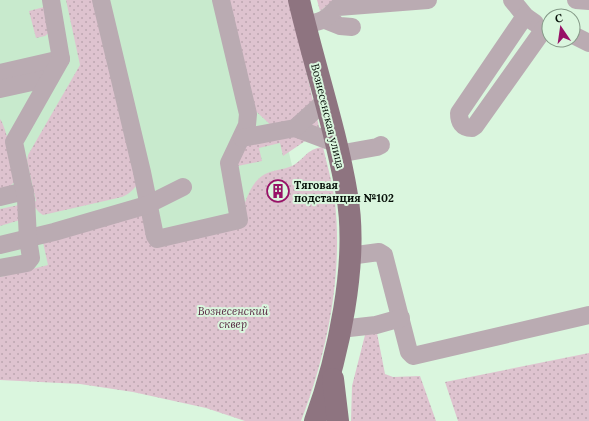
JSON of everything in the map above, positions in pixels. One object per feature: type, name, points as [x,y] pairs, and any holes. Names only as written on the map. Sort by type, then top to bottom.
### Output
[{"type":"main road","name":"Вознесенская улица","points":[[299,0],[315,22],[324,102],[347,195],[350,223],[349,256],[340,329],[331,367],[314,421]]},
{"type":"main road","points":[[331,367],[338,421]]},
{"type":"lane","points":[[0,268],[27,263],[31,256],[28,238],[25,191],[14,140],[61,58],[51,0]]},
{"type":"lane","points":[[101,0],[142,172],[155,236],[157,239],[239,220],[228,168],[230,159],[242,138],[247,125],[248,114],[221,0]]},
{"type":"lane","points":[[315,22],[338,7],[428,0]]},
{"type":"lane","points":[[512,0],[525,16],[541,26]]},
{"type":"lane","points":[[576,0],[589,1]]},
{"type":"lane","points":[[525,16],[459,113],[459,121],[462,126],[472,128],[475,126],[541,36]]},
{"type":"lane","points":[[315,22],[352,27]]},
{"type":"lane","points":[[0,73],[61,58]]},
{"type":"lane","points":[[0,89],[50,78]]},
{"type":"lane","points":[[242,138],[295,128],[324,102]]},
{"type":"lane","points":[[295,128],[336,148],[377,147],[381,144]]},
{"type":"lane","points":[[0,245],[148,205],[183,187]]},
{"type":"lane","points":[[0,197],[25,191]]},
{"type":"lane","points":[[349,256],[379,252],[384,254],[411,356],[589,314]]},
{"type":"lane","points":[[340,329],[376,325],[401,318]]},
{"type":"shaded area","points":[[0,0],[254,0],[304,218],[0,302]]},
{"type":"green space","points":[[66,0],[101,0],[144,181],[137,185],[129,194],[122,197],[43,215],[36,209],[33,202],[36,201],[27,161],[28,155],[80,65]]},
{"type":"green space","points":[[220,0],[290,0],[320,131],[283,156],[280,143],[259,148],[262,161],[228,168],[242,138],[276,130],[246,102]]},
{"type":"green space","points":[[317,0],[334,0],[320,11]]},
{"type":"green space","points":[[44,7],[50,32],[45,36],[36,38],[29,11]]},
{"type":"green space","points":[[0,119],[5,129],[10,147],[16,177],[12,184],[0,191]]},
{"type":"green space","name":"Вознесенский cквер","points":[[323,147],[335,203],[337,258],[335,286],[325,342],[301,421],[245,421],[206,408],[133,392],[80,384],[0,380],[0,277],[48,265],[42,238],[142,214],[156,238],[239,220],[250,190],[257,180],[269,172],[292,166],[309,152]]},
{"type":"green space","points":[[19,205],[20,220],[0,226],[0,209]]},
{"type":"green space","points":[[377,333],[385,374],[393,377],[420,376],[436,421],[351,421],[352,386],[365,335]]},
{"type":"green space","points":[[589,353],[589,421],[458,421],[445,382]]},
{"type":"place","name":"Тяговая подстанция №102","points":[[278,191]]}]
